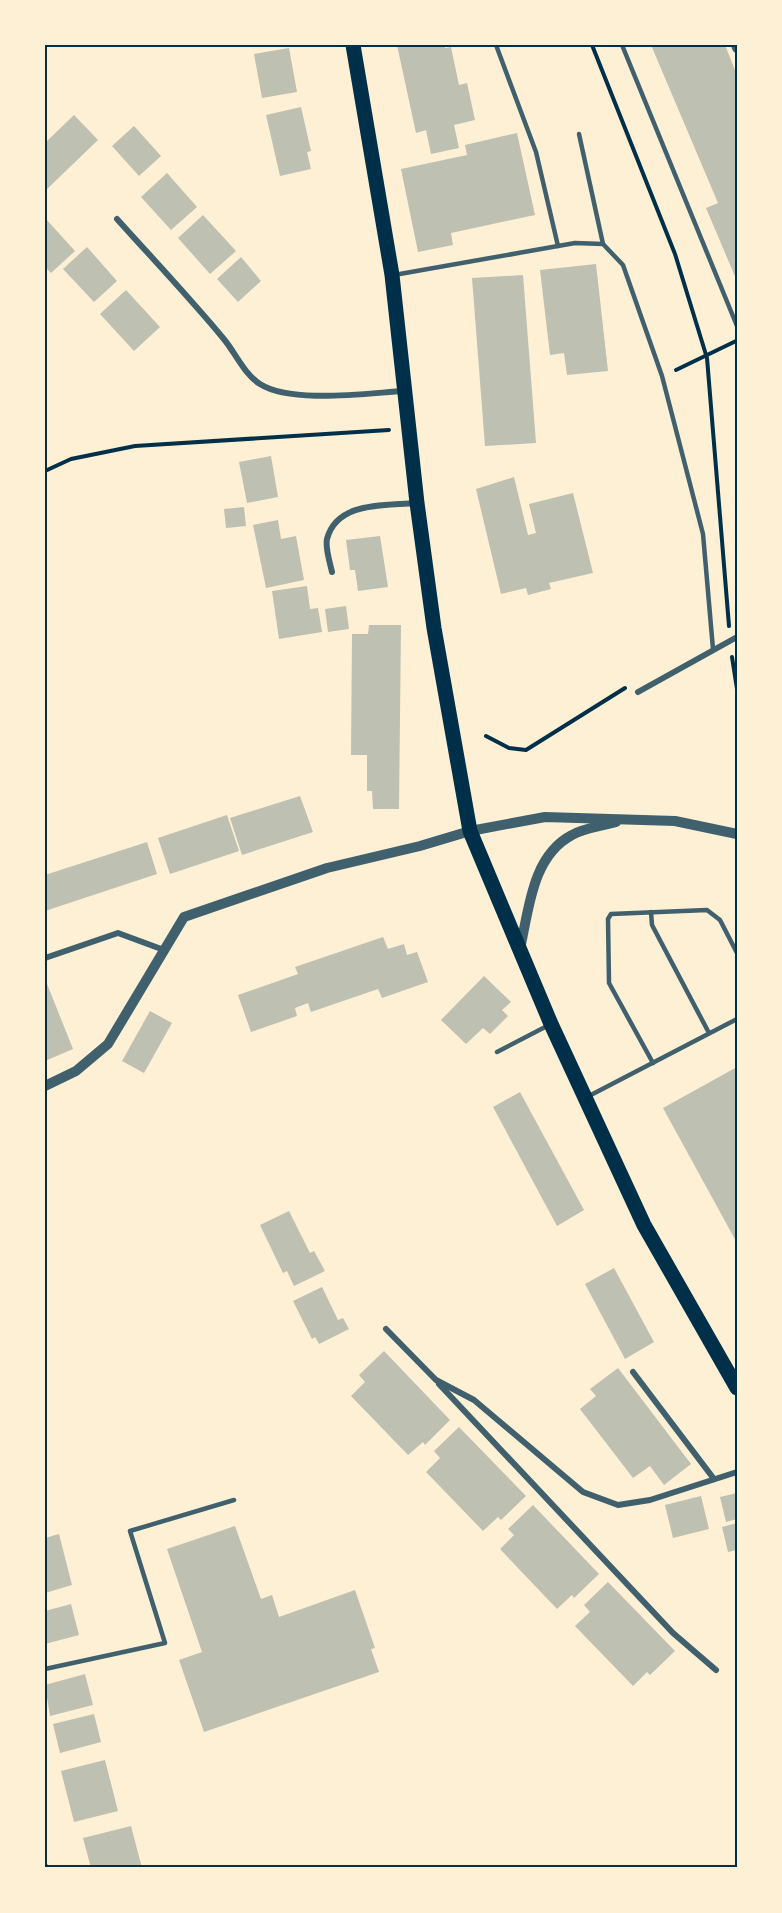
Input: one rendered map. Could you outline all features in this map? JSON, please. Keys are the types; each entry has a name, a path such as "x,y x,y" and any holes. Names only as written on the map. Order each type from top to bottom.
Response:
{"main road":[{"path":"353,45 392,275 417,503 434,628 470,831 551,1024 644,1225 737,1388"}],"street":[{"path":"117,219 224,339 250,376 261,385 291,393 330,396 405,390"},
{"path":"332,572 327,540 338,519 353,509 417,503"},
{"path":"638,692 737,636"},
{"path":"45,1086 76,1071 108,1044 184,917 327,868 420,846 470,831 545,817 675,821 737,834"},
{"path":"519,950 532,898 547,854 572,834 628,818"},
{"path":"45,958 118,933 164,950"},
{"path":"386,1329 673,1633 716,1670"},
{"path":"633,1372 714,1479"},
{"path":"436,1380 474,1400 583,1492 618,1504 650,1500 737,1472"}],"lane":[{"path":"496,45 536,152 558,246"},
{"path":"622,45 737,326"},
{"path":"579,134 603,244 623,266 662,376 703,534 713,649"},
{"path":"392,275 575,243 603,244"},
{"path":"653,1063 608,979 608,919 618,912 707,910 720,920 737,953"},
{"path":"651,912 652,925 709,1033"},
{"path":"585,1098 737,1018"},
{"path":"497,1052 551,1024"},
{"path":"45,1669 165,1643 130,1531 234,1500"}],"path":[{"path":"592,45 675,254 707,358 729,640 737,689"},
{"path":"662,376 707,358 737,341"},
{"path":"45,471 72,459 135,446 410,428"},
{"path":"486,736 509,748 526,750 622,687 638,692"}],"building":[{"path":"397,45 451,47 459,85 467,83 475,120 454,125 459,148 431,154 426,130 416,133"},
{"path":"651,45 725,45 737,75 737,281 706,208 718,203"},
{"path":"289,48 297,92 262,98 254,54"},
{"path":"301,107 311,151 307,152 311,169 280,176 266,115"},
{"path":"74,115 98,140 45,191 45,143"},
{"path":"134,126 161,156 139,176 112,146"},
{"path":"517,133 535,215 451,233 453,245 418,252 401,169 467,155 465,145"},
{"path":"167,173 197,207 171,230 141,197"},
{"path":"203,215 236,251 210,274 178,238"},
{"path":"45,218 75,251 51,273 45,267"},
{"path":"87,247 117,281 94,302 63,269"},
{"path":"241,257 261,281 238,302 217,279"},
{"path":"596,264 608,371 567,375 564,353 550,355 540,270"},
{"path":"523,275 536,443 485,446 472,278"},
{"path":"126,290 160,327 134,351 100,314"},
{"path":"271,456 278,497 247,503 239,462"},
{"path":"514,477 528,535 536,533 529,504 573,493 593,573 549,583 551,589 528,595 526,588 501,594 476,489"},
{"path":"244,507 246,526 226,528 224,509"},
{"path":"278,520 281,539 296,536 304,580 266,588 253,525"},
{"path":"380,536 388,587 358,591 355,570 350,570 346,540"},
{"path":"307,586 310,609 318,608 322,632 279,639 272,591"},
{"path":"346,606 349,629 328,632 325,609"},
{"path":"369,625 401,625 399,809 373,809 372,791 367,791 367,755 351,755 352,634 368,634"},
{"path":"300,796 313,832 242,855 230,818"},
{"path":"227,815 239,851 170,874 158,838"},
{"path":"147,842 157,874 45,911 45,875"},
{"path":"383,937 388,949 404,944 407,955 417,952 428,982 382,998 378,989 311,1012 308,1003 295,1008 297,1016 251,1032 238,995 298,974 295,967"},
{"path":"484,976 511,1002 502,1010 508,1016 490,1034 483,1028 466,1044 441,1020"},
{"path":"45,979 73,1049 45,1061"},
{"path":"150,1011 172,1023 144,1073 122,1061"},
{"path":"737,1067 737,1243 663,1108"},
{"path":"520,1092 584,1210 557,1226 493,1107"},
{"path":"289,1211 310,1253 314,1251 325,1271 294,1286 287,1271 283,1273 260,1225"},
{"path":"614,1268 654,1342 625,1359 585,1284"},
{"path":"322,1287 338,1320 343,1318 349,1329 319,1344 315,1337 312,1339 293,1301"},
{"path":"384,1351 450,1420 425,1445 423,1442 408,1455 351,1396 365,1382 359,1375"},
{"path":"618,1368 691,1464 664,1485 650,1466 633,1478 580,1409 596,1396 590,1389"},
{"path":"459,1427 526,1496 501,1520 498,1517 483,1531 426,1472 440,1458 434,1451"},
{"path":"737,1493 737,1519 726,1522 720,1497"},
{"path":"701,1496 709,1529 673,1538 665,1505"},
{"path":"533,1505 599,1574 574,1598 572,1595 557,1609 500,1549 514,1535 508,1529"},
{"path":"737,1523 737,1550 728,1552 722,1527"},
{"path":"235,1526 261,1599 272,1595 279,1617 355,1590 375,1648 371,1649 379,1672 204,1732 179,1660 202,1652 167,1549"},
{"path":"59,1534 72,1585 45,1593 45,1538"},
{"path":"608,1582 675,1651 650,1675 647,1672 633,1686 575,1626 590,1612 584,1605"},
{"path":"71,1604 79,1635 45,1644 45,1611"},
{"path":"85,1674 93,1705 50,1716 45,1685"},
{"path":"94,1714 101,1742 60,1753 53,1724"},
{"path":"105,1760 118,1811 74,1822 61,1771"},
{"path":"131,1826 142,1868 91,1868 83,1838"}]}
